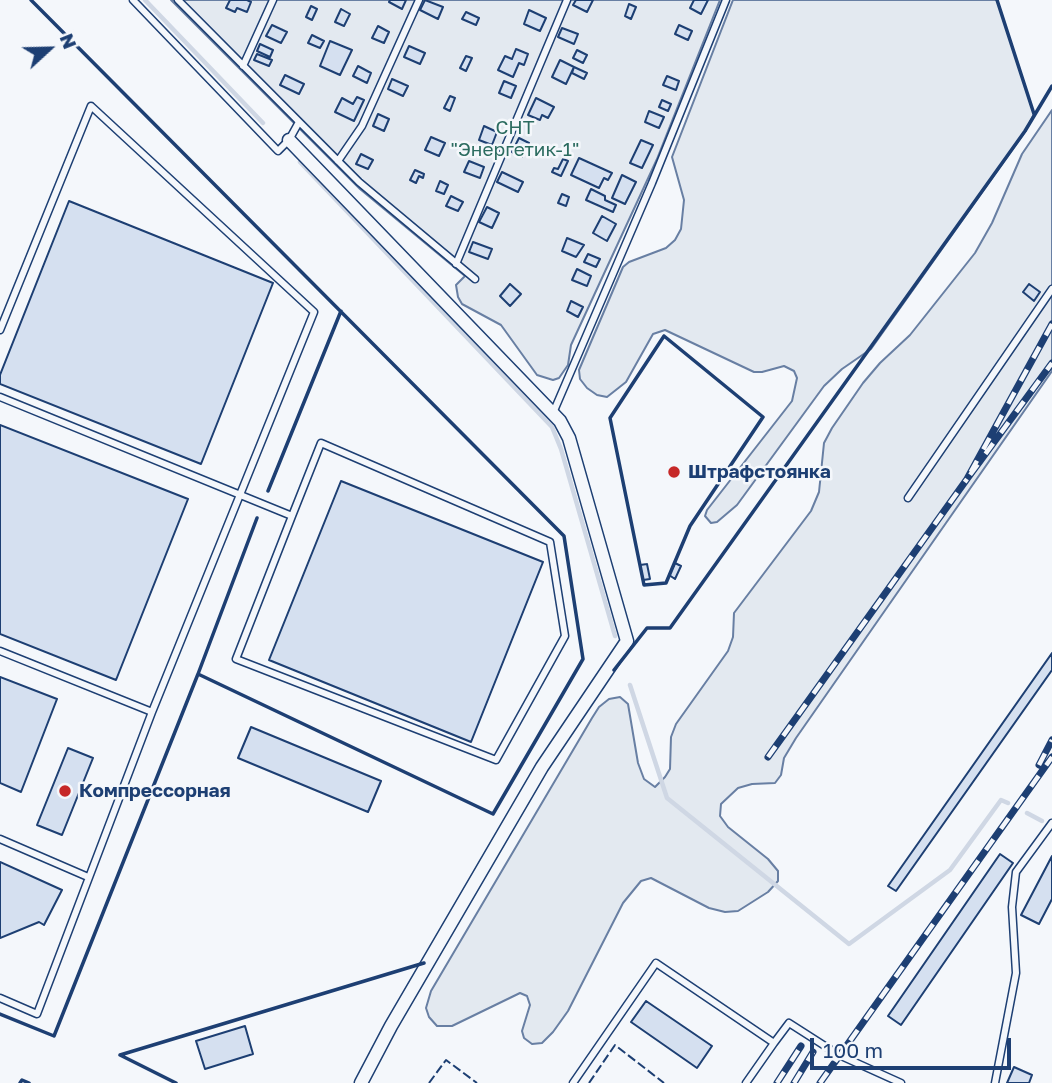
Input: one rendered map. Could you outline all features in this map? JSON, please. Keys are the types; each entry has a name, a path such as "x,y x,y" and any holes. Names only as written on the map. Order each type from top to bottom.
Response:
{"street":[{"path":"289,140 560,421 569,438 627,641 542,766 391,1026 361,1083"}],"lane":[{"path":"133,0 278,151 289,140 299,122"},
{"path":"178,0 368,190 475,279"},
{"path":"243,66 273,0"},
{"path":"338,161 362,126 419,0"},
{"path":"456,264 567,0"},
{"path":"553,413 652,183 726,0"},
{"path":"0,330 91,106 314,312 152,712 37,1014 0,998"},
{"path":"908,498 1052,289"},
{"path":"0,397 292,516"},
{"path":"321,443 550,542 565,636 496,760 236,659 292,516 321,443"},
{"path":"0,651 152,712"},
{"path":"995,1083 1016,973 1012,907 1016,872 1052,823"},
{"path":"0,839 88,877"},
{"path":"573,1083 656,963 774,1043"},
{"path":"746,1083 789,1023 885,1080 901,1083"}],"green space":[{"name":"СНТ \"Энергетик-1\"","path":"171,0 720,0 657,159 571,345 568,365 559,378 553,380 537,375 501,325 462,304 456,285 465,276 360,189"},
{"path":"733,0 997,0 1034,114 1025,132 871,349 842,369 824,386 737,505 717,522 711,523 705,516 707,510 792,401 797,378 794,371 784,366 754,372 665,330 653,334 626,382 607,397 597,395 587,388 580,379 579,370 623,267 629,262 666,248 675,240 681,229 684,200 672,157"},
{"path":"1052,110 1052,371 796,738 784,758 781,775 775,783 738,788 721,804 720,816 728,827 768,859 778,871 778,881 768,892 738,911 725,912 709,908 651,878 641,881 623,903 568,1011 542,1043 532,1044 524,1038 522,1031 530,1005 527,996 520,993 452,1026 437,1026 429,1017 426,1008 431,991 599,707 609,699 620,697 628,704 638,763 644,779 655,787 665,777 670,769 671,737 676,724 728,651 733,637 734,613 811,511 819,492 824,443 832,428 863,383 910,335 975,253 992,223 1022,154"}],"building":[{"path":"230,0 251,2 247,12 237,8 235,12 226,8"},
{"path":"406,0 402,9 389,2"},
{"path":"425,0 443,7 438,19 420,10"},
{"path":"576,0 593,0 587,12 573,5"},
{"path":"694,0 708,0 701,14 690,8"},
{"path":"629,4 636,7 631,19 625,16"},
{"path":"311,6 317,9 312,20 306,17"},
{"path":"341,9 350,14 344,26 335,22"},
{"path":"529,10 546,18 540,31 524,24"},
{"path":"466,12 479,18 476,25 462,19"},
{"path":"272,25 287,32 281,43 266,36"},
{"path":"679,25 692,31 688,40 675,34"},
{"path":"378,26 389,32 384,43 372,38"},
{"path":"562,28 578,34 574,44 558,37"},
{"path":"312,35 324,41 320,48 308,43"},
{"path":"330,41 352,50 340,75 320,66"},
{"path":"260,44 273,50 270,57 257,51"},
{"path":"409,46 425,53 420,64 404,57"},
{"path":"516,49 528,54 524,65 519,63 513,77 498,70 505,56 512,59"},
{"path":"577,50 587,55 583,63 573,58"},
{"path":"257,54 272,60 269,66 254,60"},
{"path":"466,56 472,58 466,71 460,68"},
{"path":"560,60 574,67 566,84 552,77"},
{"path":"358,66 371,73 367,83 353,76"},
{"path":"574,67 587,73 584,79 572,73"},
{"path":"285,75 304,84 299,94 280,85"},
{"path":"667,76 679,81 676,90 663,85"},
{"path":"392,79 408,86 403,96 388,89"},
{"path":"504,81 516,86 511,98 499,93"},
{"path":"450,96 455,98 450,111 444,108"},
{"path":"357,97 364,100 354,121 335,112 342,98 353,104"},
{"path":"536,98 554,107 548,118 542,115 540,120 528,115"},
{"path":"662,100 671,104 668,111 659,107"},
{"path":"649,111 664,117 659,128 645,122"},
{"path":"378,114 389,119 384,131 373,126"},
{"path":"484,126 497,132 492,145 479,140"},
{"path":"431,137 445,143 439,156 425,150"},
{"path":"519,138 529,143 522,157 512,152"},
{"path":"641,140 653,145 642,168 630,163"},
{"path":"361,154 373,160 368,169 356,164"},
{"path":"579,158 612,173 608,180 604,178 599,188 571,175"},
{"path":"563,159 568,161 561,176 552,172 554,168 558,169"},
{"path":"469,161 484,167 480,178 464,172"},
{"path":"415,170 424,174 423,178 419,176 416,183 410,180"},
{"path":"502,172 523,182 518,192 497,182"},
{"path":"622,175 636,182 625,204 612,198"},
{"path":"440,181 448,185 444,194 436,191"},
{"path":"591,189 616,205 613,212 586,200"},
{"path":"562,194 569,197 566,206 558,203"},
{"path":"451,196 463,202 458,211 446,206"},
{"path":"69,201 273,283 201,464 0,384 0,375"},
{"path":"487,207 499,213 492,228 479,222"},
{"path":"602,216 616,224 607,241 593,233"},
{"path":"567,238 584,245 576,257 562,251"},
{"path":"473,242 492,249 488,259 469,252"},
{"path":"588,254 600,259 596,267 584,262"},
{"path":"577,269 591,276 587,286 572,280"},
{"path":"510,284 521,294 510,306 500,296"},
{"path":"1029,284 1040,292 1034,301 1023,292"},
{"path":"571,301 583,307 578,317 567,311"},
{"path":"0,425 188,499 116,680 0,634"},
{"path":"341,481 543,562 471,742 269,660"},
{"path":"675,563 681,566 675,579 669,575"},
{"path":"647,564 650,579 643,580 640,565"},
{"path":"1052,653 1052,670 896,891 888,886"},
{"path":"0,677 57,699 21,792 0,783"},
{"path":"251,727 381,781 368,812 238,758"},
{"name":"Компрессорная","path":"68,748 93,758 62,835 37,825"},
{"path":"1000,854 1013,863 901,1025 888,1016"},
{"path":"1052,856 1052,899 1039,924 1021,915"},
{"path":"0,862 62,890 44,925 39,922 0,938"},
{"path":"646,1001 712,1046 697,1068 631,1022"},
{"path":"245,1026 253,1054 205,1069 196,1041"},
{"path":"1014,1067 1032,1075 1029,1083 1007,1083"}],"waterway":[{"path":"145,0 263,123"},
{"path":"300,162 552,427 561,449 615,636"},
{"path":"630,685 667,798 849,944 950,870 1001,800 1008,803"},
{"path":"1027,813 1042,821"}],"railway":[{"path":"1052,324 967,479 1052,363"},
{"path":"768,757 967,479"},
{"path":"1039,765 1052,740"},
{"path":"820,1083 1052,757"},
{"path":"777,1083 801,1046"},
{"path":"794,1083 813,1052"}],"fence":[{"path":"589,1083 615,1045 664,1083"},
{"path":"429,1083 446,1060 477,1083"}],"wall":[{"path":"0,1014 54,1036 198,674 493,814 583,659 564,536 31,0"},
{"path":"997,0 1034,114"},
{"path":"614,670 647,628 670,628 1025,131 1052,86"},
{"path":"268,491 341,311"},
{"path":"664,336 763,417 690,526 666,583 644,585 610,418 664,336"},
{"path":"198,674 257,518"},
{"path":"176,1083 120,1055 424,963"},
{"path":"20,1083 22,1080 29,1083"}],"place":[{"name":"Штрафстоянка","path":"674,472"},
{"name":"Компрессорная","path":"65,791"}]}
